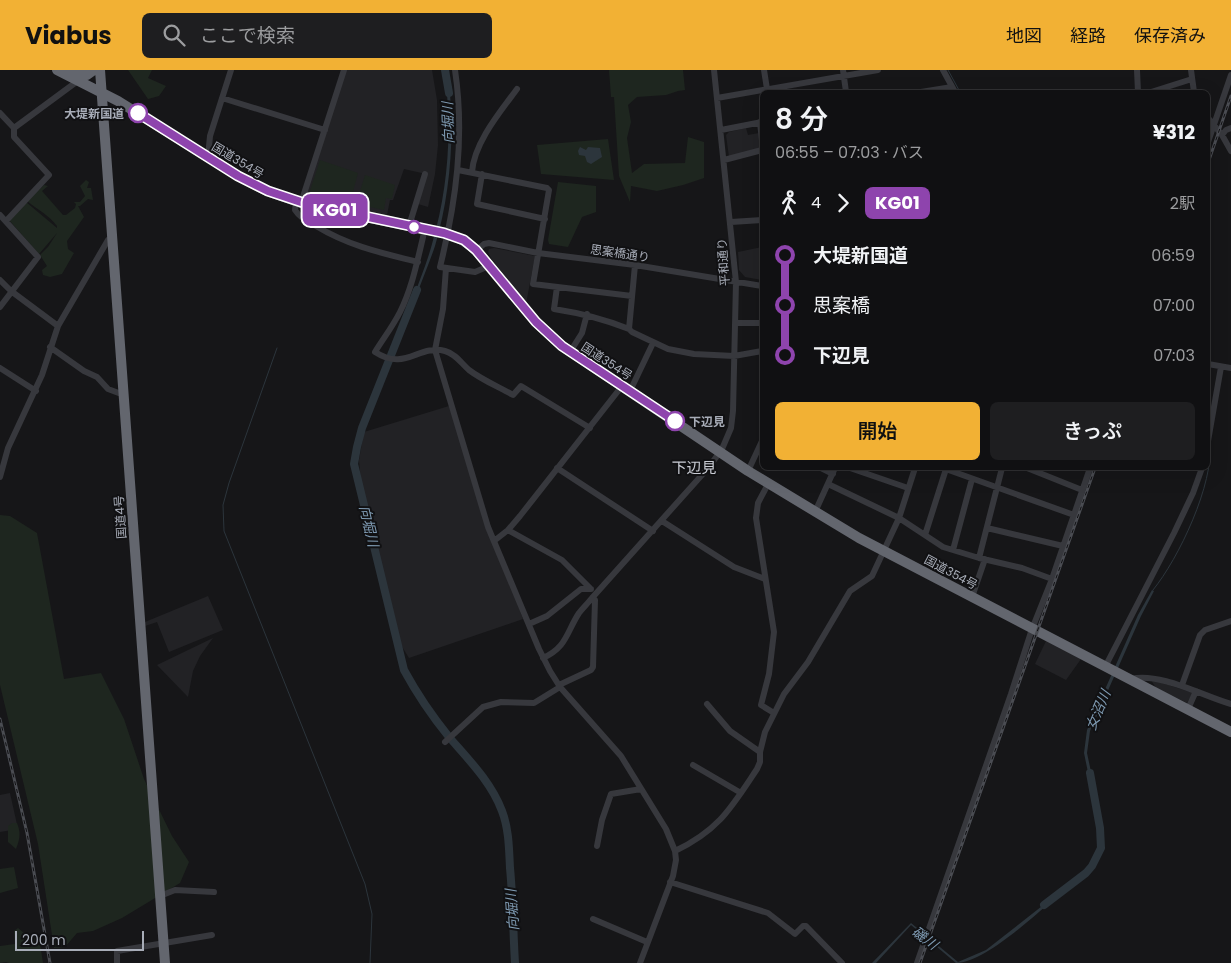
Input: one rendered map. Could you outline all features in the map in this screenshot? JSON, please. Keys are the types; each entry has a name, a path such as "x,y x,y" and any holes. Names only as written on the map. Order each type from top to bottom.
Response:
{"highway":[{"path":"62,71 84,75 90,74 94,70"},
{"name":"国道4号","path":"100,70 165,963"},
{"name":"国道354号","path":"62,71 102,92 255,185 299,202 446,234 464,240 476,250 536,322 570,352 768,484 883,550 1231,732"},
{"path":"104,124 106,112 110,107 117,106 132,110"}],"street":[{"path":"208,157 210,136 231,70"},
{"path":"344,70 325,130 299,202 294,210 298,216 327,233 358,247 418,262"},
{"path":"455,70 459,116 458,170 440,267 475,272 489,266"},
{"name":"平和通り","path":"543,658 556,651 563,644 579,614 594,595 709,467 720,451 731,428 736,282 714,70"},
{"path":"764,70 767,89"},
{"path":"761,90 843,73 878,70"},
{"path":"943,70 953,90"},
{"path":"1137,70 1138,90"},
{"path":"1191,70 1194,90"},
{"path":"843,73 846,90"},
{"path":"1210,136 1231,75"},
{"path":"1157,90 1192,79"},
{"path":"14,128 79,80"},
{"path":"472,172 475,160 488,132 517,89"},
{"path":"717,98 760,90"},
{"path":"222,98 325,130"},
{"path":"0,113 2,122 14,128"},
{"path":"1210,121 1222,135 1231,152"},
{"path":"721,130 760,122"},
{"path":"6,221 49,175 14,137 14,128"},
{"path":"1222,135 1231,128"},
{"path":"724,160 760,151"},
{"path":"458,170 547,188 550,192 533,284 632,296"},
{"path":"408,226 424,174"},
{"path":"482,174 478,204 545,219"},
{"path":"0,215 38,257 0,307"},
{"path":"731,222 760,220"},
{"path":"427,230 404,303 375,352 394,361 434,350 445,351 454,355 470,370 513,395 521,386 590,428"},
{"path":"0,477 8,448 36,391 58,326 108,240 112,238"},
{"name":"思案橋通り","path":"476,250 489,243 538,253 635,265 760,286"},
{"path":"629,329 635,265"},
{"path":"446,268 443,310 434,350 482,509 494,541 543,658 559,686 615,748 666,829 675,851 675,866 640,963"},
{"path":"0,280 11,291 58,326"},
{"path":"557,287 554,309 587,314 629,329 653,343 687,354 734,356 760,351"},
{"path":"570,352 582,333 587,314"},
{"path":"735,323 760,323"},
{"path":"494,541 508,530 557,468 572,453 590,428 626,389 653,343"},
{"path":"50,347 84,371 97,377 108,389 124,395"},
{"path":"1210,364 1231,368"},
{"path":"1210,427 1221,367"},
{"path":"0,368 36,391"},
{"path":"748,471 760,445"},
{"path":"557,468 653,530"},
{"path":"856,470 908,488"},
{"path":"675,851 712,829 730,810 757,769 760,762 764,732 784,694 808,662 850,592 872,576 899,518 914,470"},
{"path":"925,535 943,470"},
{"path":"949,470 1074,515"},
{"path":"972,597 1002,470"},
{"path":"1041,470 1082,490"},
{"path":"917,963 1032,629 1052,579 1089,470"},
{"path":"1112,670 1193,493 1201,470"},
{"path":"815,512 834,471"},
{"path":"953,550 972,479"},
{"path":"768,484 758,503 756,518 774,632 769,674 761,705 774,713"},
{"path":"828,484 899,518 943,546 1022,568 1052,579"},
{"path":"662,521 734,567 765,579"},
{"path":"987,528 1063,546"},
{"path":"446,741 483,707 501,702 534,703 559,686 591,670 593,666 595,600 590,588 562,560 508,530"},
{"path":"529,624 546,616 581,589 590,588"},
{"path":"1182,685 1200,635 1205,630 1231,620"},
{"path":"1130,680 1133,678 1150,679 1182,685 1210,698 1231,704"},
{"path":"1188,708 1196,692"},
{"path":"707,704 730,731 760,752"},
{"path":"693,765 741,793"},
{"path":"597,846 602,820 611,794 641,789"},
{"path":"670,882 768,913 795,934 806,926 842,963"},
{"path":"160,896 175,890 214,892"},
{"path":"593,919 647,942"},
{"path":"117,963 117,951 212,935"}],"shaded area":[{"path":"128,70 152,70 148,78 166,86 159,96 148,99"},
{"path":"346,70 432,70 437,100 438,145 435,174 428,207 418,204 426,174 404,169 393,200 390,200 387,215 305,198"},
{"path":"609,70 683,70 685,90 666,95 637,97 628,105 631,122 627,138 632,173 644,164 685,163 688,137 704,142 704,178 657,191 631,186 630,202 619,176 614,97 611,97"},
{"path":"746,128 748,135 759,133 760,148 729,157 726,135 729,132"},
{"path":"608,139 614,180 541,174 537,145"},
{"path":"320,160 358,173 350,203 309,194"},
{"path":"365,175 395,185 392,199 386,198 384,210 356,204"},
{"path":"86,180 89,182 87,188 91,188 93,200 88,199 78,206 84,217 67,241 68,249 74,253 62,274 50,277 43,275 42,270 47,266 40,255 57,233 39,254 9,220 26,202 57,228 50,219 27,201 44,185 48,186 42,191 63,215 66,215 75,208 76,204 74,202 80,202 85,196 80,186"},
{"path":"558,182 596,186 596,212 582,217 568,247 549,244 548,240"},
{"path":"760,247 760,280 745,277 739,270 738,252"},
{"path":"494,248 535,256 526,304 492,260 488,252 489,249"},
{"path":"449,406 523,619 409,658 401,645 392,619 361,485 359,460 364,432"},
{"path":"0,515 10,516 37,533 64,679 101,673 124,719 144,779 172,836 189,862 180,883 122,918 93,931 77,933 65,947 54,948 38,844 0,685"},
{"path":"208,596 223,630 169,652 157,622 145,626 145,622"},
{"path":"213,638 200,656 193,671 188,697 157,665"},
{"path":"1046,641 1081,659 1066,680 1035,664"},
{"path":"1151,680 1193,693 1187,703 1156,688"},
{"path":"10,793 18,829 0,832 0,795"},
{"path":"12,823 17,823 19,830 16,849 8,842 8,826"},
{"path":"14,867 18,888 0,893 0,869"},
{"path":"18,928 24,933 39,937 43,963 0,963 0,946 15,944 14,931"}],"water":[{"path":"446,84 449,84 451,104 448,186 435,246 415,300 413,299 428,258 437,225 445,185 448,144"},
{"path":"580,147 586,150 588,147 600,148 602,157 591,164 587,162 585,156 579,155"},
{"path":"1152,590 1154,591 1090,731 1087,753 1093,781 1090,782 1084,753 1087,730 1138,615"},
{"path":"1051,899 1052,901 1006,939 980,956 967,961 956,963 911,925 876,963 872,963 911,923 958,962 986,950"}],"waterway":[{"name":"向堀川","path":"445,70 449,93"},
{"name":"女沼川","path":"948,70 959,90"},
{"name":"向堀川","path":"417,290 362,428 354,464 404,670 419,696 437,721 486,781 502,811 509,846 515,963"},
{"path":"277,348 229,483 223,505 224,531 365,884 372,914 370,963"},
{"name":"女沼川","path":"1210,443 1210,460"},
{"name":"女沼川","path":"1153,590 1184,540 1201,499 1208,470"},
{"name":"女沼川","path":"1044,905 1086,873 1092,866 1101,848 1100,828 1090,773"}],"railway":[{"path":"1210,157 1231,96"},
{"path":"920,963 1094,470"},
{"path":"0,719 27,833 50,963"}],"bus line":[{"name":"KG01","path":"138,113 238,176 268,191 301,203 444,233 464,240 476,250 525,310 554,339 580,359 675,421"}],"place":[{"name":"大堤新国道","path":"138,113"},
{"name":"下辺見","path":"675,421"}],"district":[{"name":"下辺見","path":"694,467"}],"water label":[{"name":"磯川","path":"925,938"}]}
